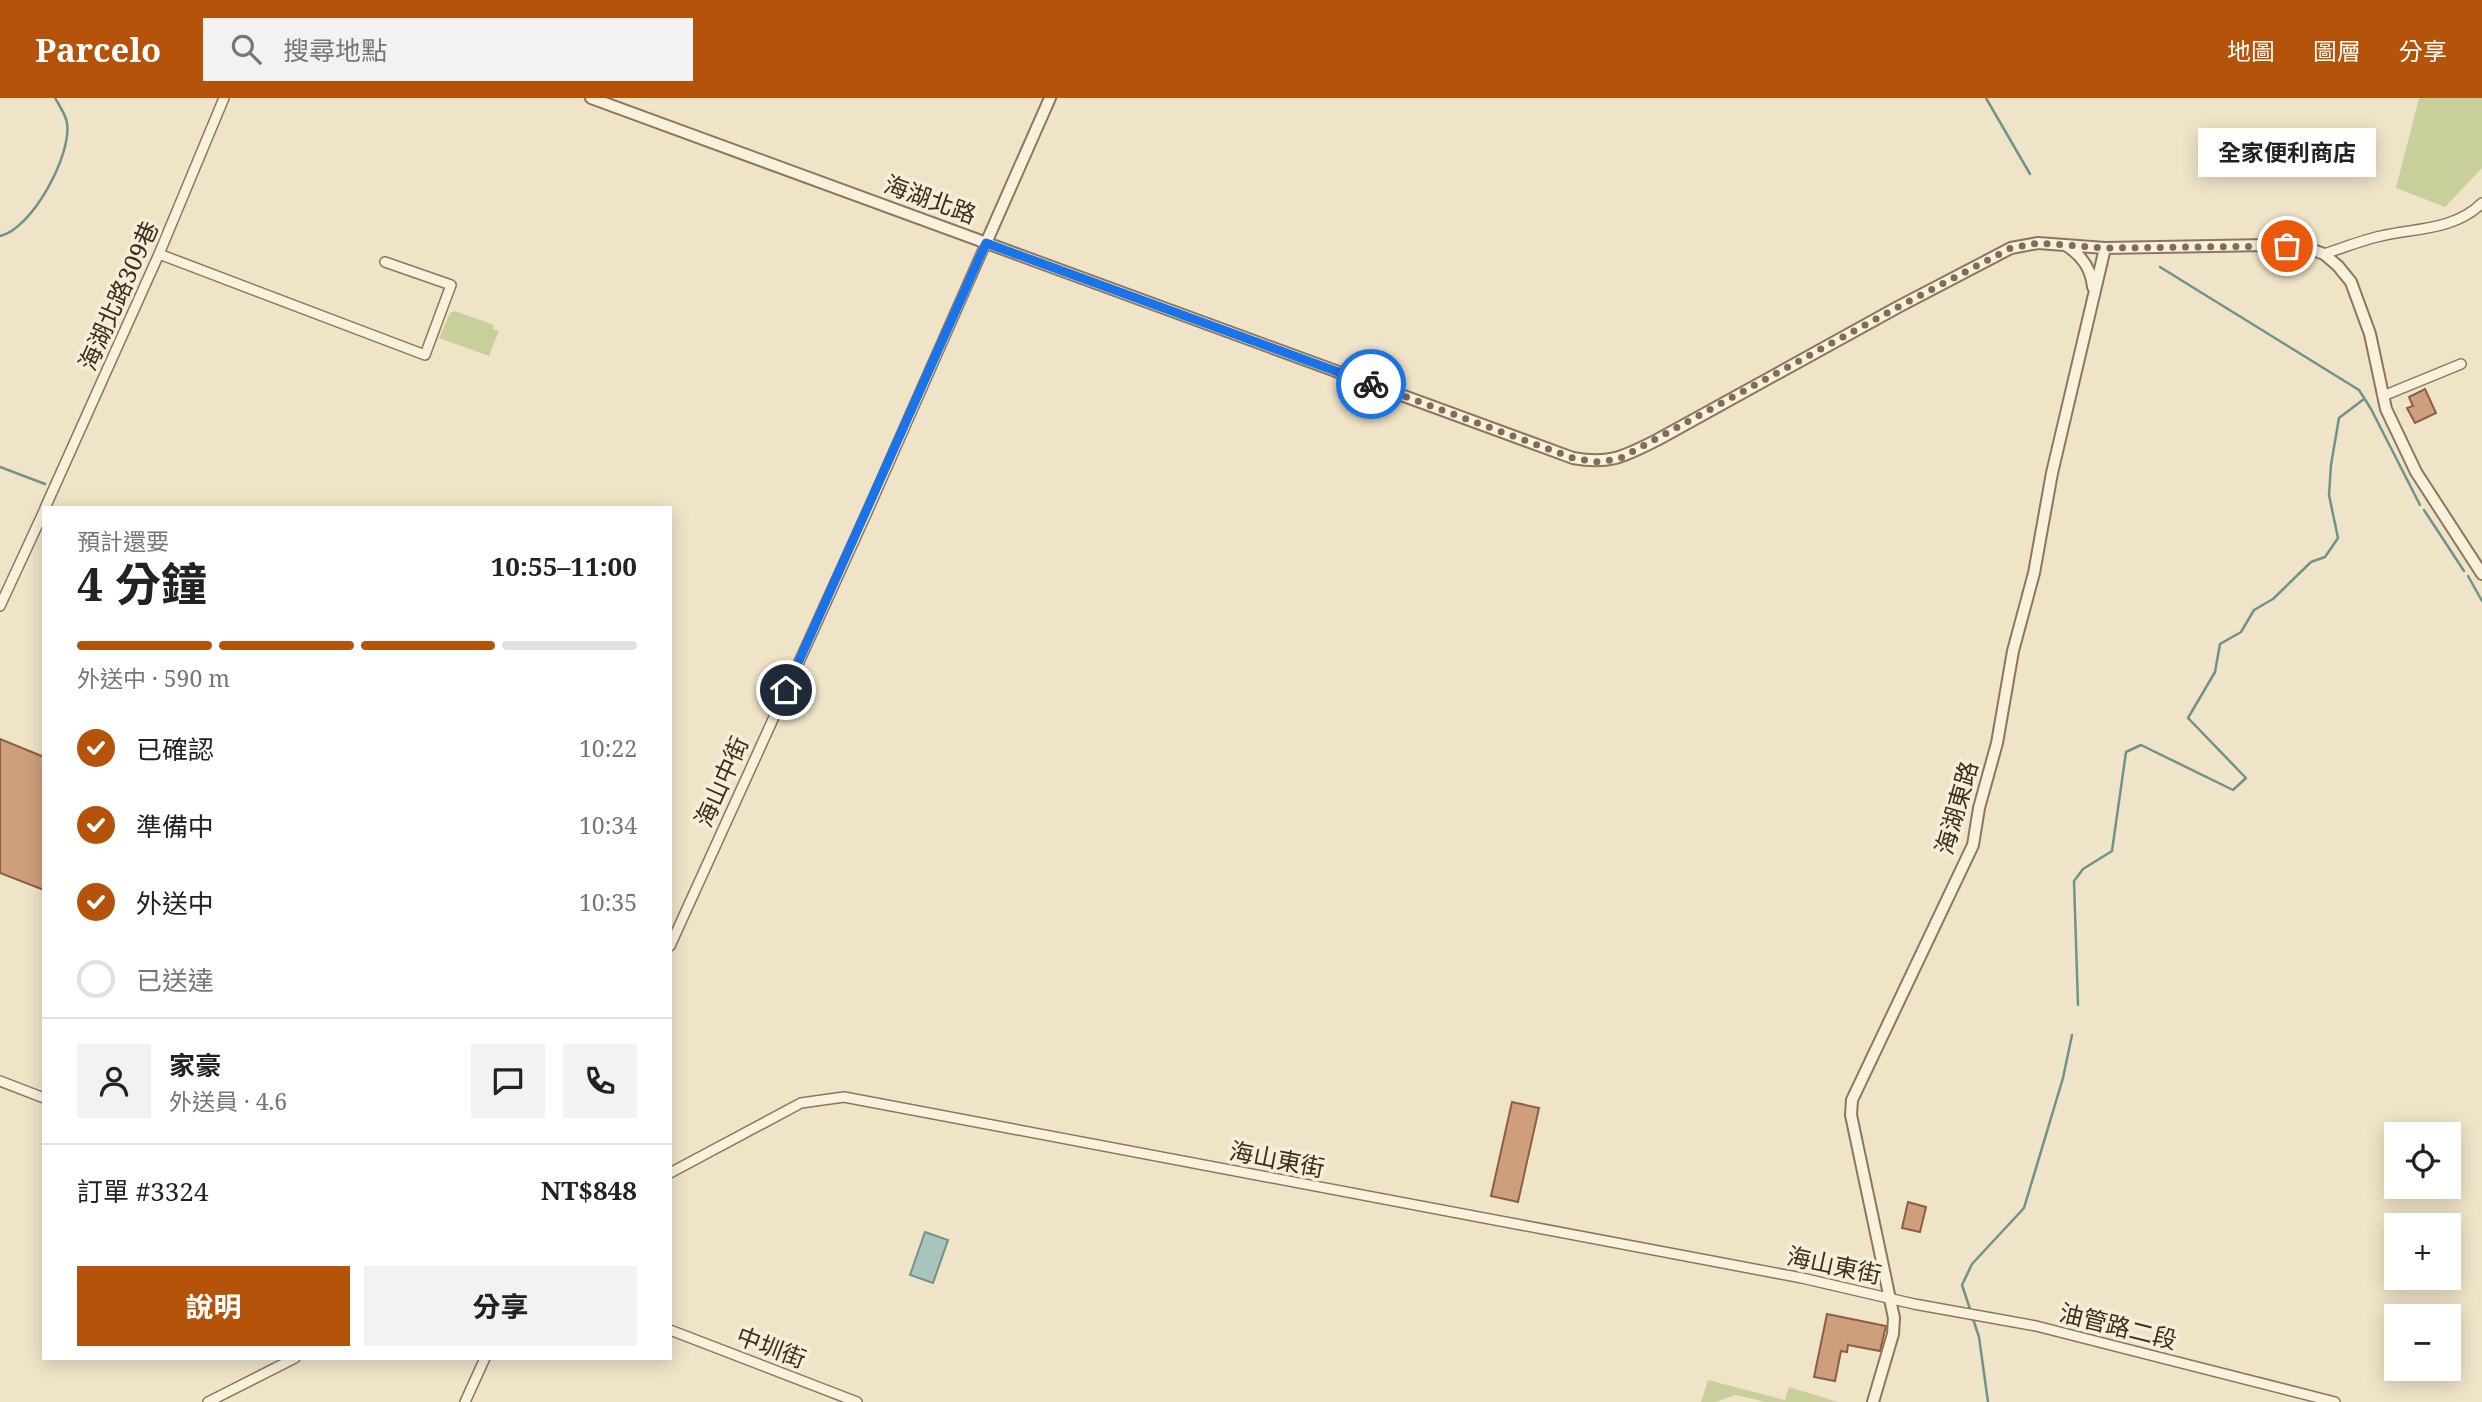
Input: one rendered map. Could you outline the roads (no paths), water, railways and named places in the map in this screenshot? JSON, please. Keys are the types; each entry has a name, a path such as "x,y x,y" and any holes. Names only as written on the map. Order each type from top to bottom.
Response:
{"street":[{"name":"海湖北路309巷","path":"46,506 159,254 224,98"},
{"name":"海湖北路","path":"591,98 1573,458 1595,462 1619,459 1657,440 2011,248 2038,243 2105,248 2267,245 2307,248 2325,254"},
{"name":"海山中街","path":"672,942 873,500 1049,98"},
{"path":"2325,254 2379,236 2447,224 2474,211 2482,203"},
{"path":"2066,245 2079,254 2086,265 2092,277 2093,289"},
{"name":"海湖東路","path":"1873,1402 1893,1334 1894,1318 1853,1126 1852,1100 1973,845 1979,808 1997,743 2013,650 2034,573 2052,473 2093,289 2105,248"},
{"path":"159,254 425,355 451,285 385,262"},
{"path":"2325,254 2339,265 2361,303 2386,409 2416,472 2482,574"},
{"path":"2383,396 2461,364"},
{"name":"海湖北路309巷","path":"0,606 42,515"},
{"path":"0,1081 42,1097"},
{"name":"海山東街","path":"672,1172 801,1103 844,1097 1802,1278 1890,1298"},
{"name":"油管路二段","path":"1890,1298 2048,1329 2335,1402"},
{"name":"中圳街","path":"672,1331 857,1402"},
{"path":"208,1402 291,1360"},
{"path":"465,1402 484,1360"}],"water":[{"path":"925,1232 948,1240 933,1283 910,1275"}],"waterway":[{"path":"0,236 25,220 37,206 56,171 67,137 67,123 55,98"},
{"path":"1986,98 2030,174"},
{"path":"2160,267 2359,390 2420,505"},
{"path":"2078,1005 2074,881 2083,869 2112,851 2126,752 2141,745 2233,790 2246,778 2188,718 2215,672 2220,644 2241,632 2254,610 2273,599 2311,562 2325,557 2338,538 2329,495 2339,418 2364,399"},
{"path":"0,467 45,484"},
{"path":"2424,510 2464,571"},
{"path":"2468,576 2482,601"},
{"path":"1971,1312 1962,1285 1972,1264 2024,1208 2063,1078 2072,1035"},
{"path":"1973,1319 1979,1337 1988,1402"}],"place":[{"name":"全家便利商店","path":"2287,246"}]}
